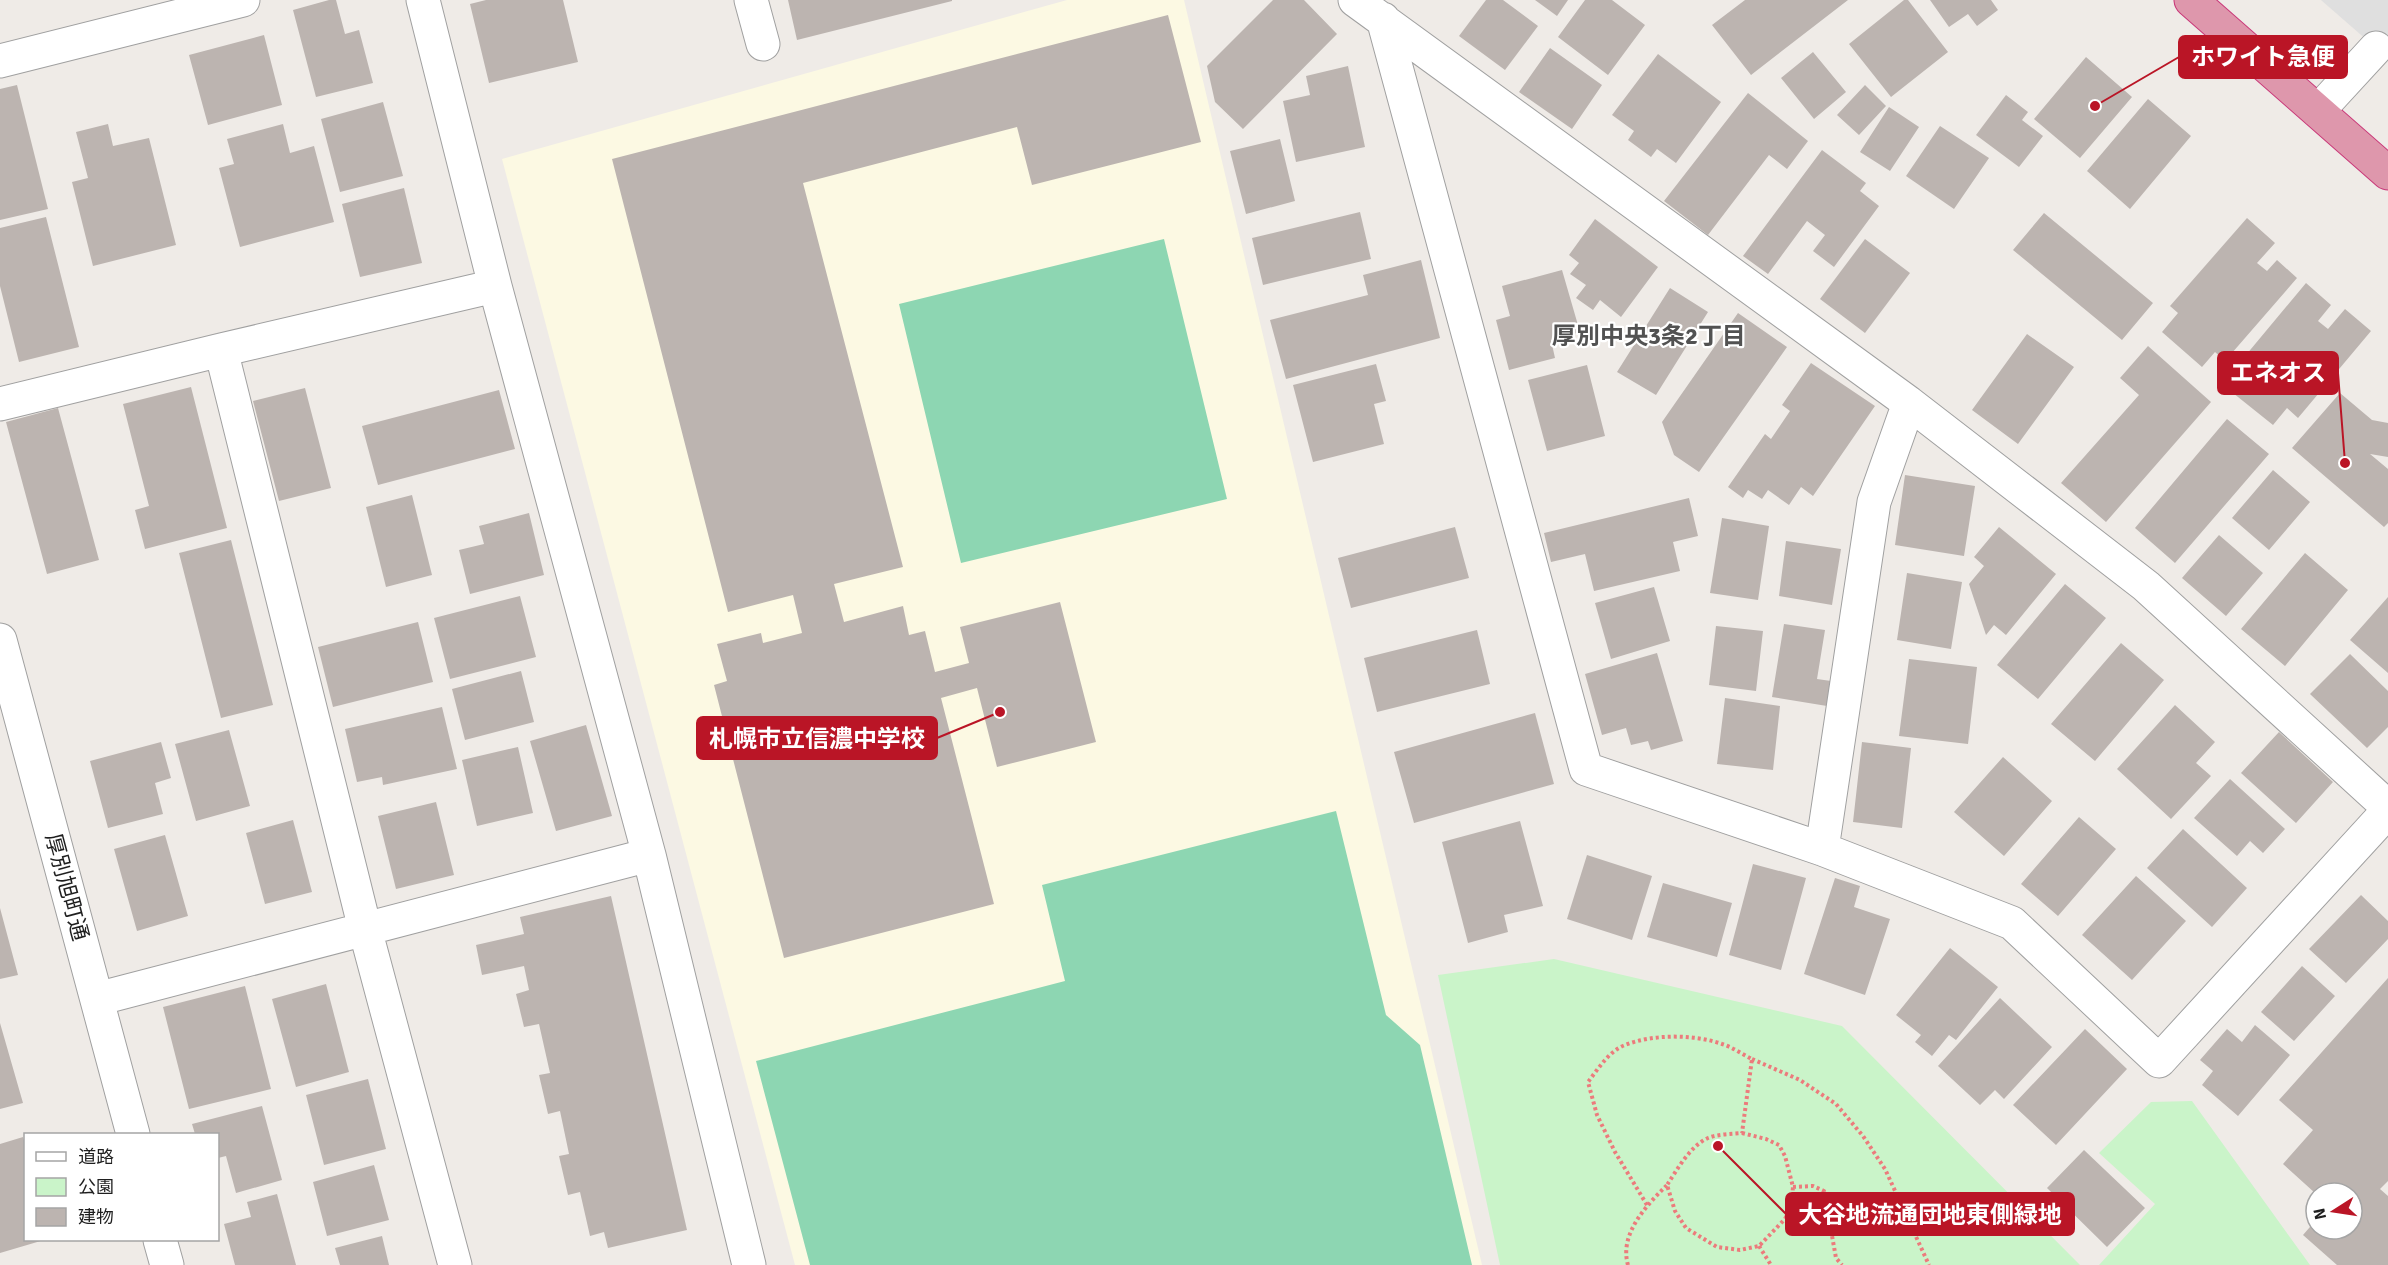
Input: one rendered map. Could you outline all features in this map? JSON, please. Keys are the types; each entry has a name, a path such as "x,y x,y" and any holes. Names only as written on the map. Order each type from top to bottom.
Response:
{"highway":[{"path":"2191,0 2388,173"}],"street":[{"path":"0,61 243,0"},
{"path":"423,0 495,286 649,855 749,1265"},
{"path":"751,0 763,44"},
{"path":"1355,0 1383,20 1909,403 2146,586 2388,809 2159,1060 2012,923 1822,849 1586,769 1383,20"},
{"path":"2318,111 2376,48"},
{"path":"0,404 495,286"},
{"path":"221,350 365,930 455,1265"},
{"path":"1822,849 1874,502 1909,403"},
{"name":"厚別旭町通","path":"0,640 133,1133"},
{"path":"97,999 649,855"},
{"path":"161,1241 167,1265"}],"path":[{"path":"1647,1205 1615,1152 1602,1125 1588,1082 1604,1061 1623,1046 1648,1039 1683,1037 1722,1044 1800,1080 1836,1104 1863,1136 1885,1169 1929,1265"},
{"path":"1742,1133 1752,1059"},
{"path":"1628,1265 1625,1254 1636,1220 1667,1185 1694,1149 1708,1138 1742,1133 1779,1145 1785,1156 1794,1187 1791,1207 1785,1219 1759,1246 1731,1251 1717,1247 1686,1228 1675,1211 1667,1185"},
{"path":"1794,1187 1813,1186 1824,1191 1836,1258 1842,1265"},
{"path":"1759,1246 1771,1265"}],"shaded area":[{"path":"1067,0 1184,0 1482,1265 795,1265 502,159"},
{"path":"2321,0 2388,0 2388,58 2376,48"}],"green space":[{"path":"1164,239 1227,499 961,563 899,304"},
{"path":"1336,811 1386,1015 1420,1045 1472,1265 810,1265 756,1061 1065,981 1042,885"},
{"path":"1554,959 1842,1026 2080,1265 1500,1265 1438,975"},
{"path":"2192,1101 2310,1265 2099,1265 2155,1204 2099,1153 2151,1102"}],"building":[{"path":"336,0 345,34 359,30 373,83 316,97 293,10"},
{"path":"486,0 563,0 578,62 489,83 470,4"},
{"path":"788,0 952,0 952,1 797,40"},
{"path":"1273,0 1304,0 1337,34 1243,129 1215,102 1207,66"},
{"path":"1486,0 1503,0 1538,26 1505,70 1459,36"},
{"path":"1535,0 1568,0 1557,16"},
{"path":"1585,0 1612,0 1645,25 1608,75 1558,37"},
{"path":"1745,0 1848,0 1751,75 1712,25"},
{"path":"1904,0 1908,0 1948,52 1891,97 1849,44"},
{"path":"1930,0 1991,0 1998,10 1977,26 1968,14 1949,27"},
{"path":"1168,15 1201,142 1032,185 1017,127 803,183 903,567 834,584 844,622 903,606 909,635 925,631 935,672 969,663 960,627 1060,602 1096,742 997,767 977,688 941,698 994,904 784,958 714,685 727,681 717,644 761,633 763,643 802,633 793,595 728,612 612,159"},
{"path":"264,35 282,105 208,125 189,55"},
{"path":"1550,48 1602,85 1572,129 1519,92"},
{"path":"1813,52 1846,92 1814,119 1781,78"},
{"path":"1658,54 1721,102 1676,163 1657,149 1651,157 1628,140 1634,131 1612,115"},
{"path":"2086,57 2132,97 2080,158 2034,119"},
{"path":"1348,66 1365,147 1296,162 1283,101 1310,95 1306,76"},
{"path":"17,85 48,209 0,220 0,89"},
{"path":"1865,85 1886,106 1859,135 1837,115"},
{"path":"1748,93 1808,141 1787,169 1769,155 1708,235 1664,201"},
{"path":"2006,95 2028,112 2022,120 2043,136 2019,167 1976,135"},
{"path":"2148,99 2191,136 2130,209 2087,171"},
{"path":"383,102 403,176 340,192 321,119"},
{"path":"1889,107 1919,127 1890,171 1860,152"},
{"path":"108,124 113,146 149,138 176,245 93,266 72,182 88,178 76,132"},
{"path":"283,124 290,153 314,146 334,222 240,247 219,168 234,164 227,139"},
{"path":"1940,126 1989,158 1954,209 1906,176"},
{"path":"1280,139 1295,201 1246,214 1230,151"},
{"path":"1822,150 1866,183 1860,191 1879,206 1834,267 1813,251 1825,235 1807,221 1768,274 1743,256"},
{"path":"404,188 422,263 360,277 342,204"},
{"path":"1360,212 1371,259 1263,285 1252,238"},
{"path":"2044,213 2153,303 2122,340 2013,250"},
{"path":"46,217 79,347 19,362 0,286 0,228"},
{"path":"2247,218 2275,243 2257,263 2267,271 2277,260 2297,278 2225,361 2215,352 2202,367 2162,332 2178,313 2170,306"},
{"path":"1595,219 1658,267 1621,317 1600,300 1593,310 1576,298 1586,285 1570,274 1579,263 1569,255"},
{"path":"1865,239 1910,273 1865,333 1820,299"},
{"path":"1421,260 1440,338 1286,379 1270,320 1368,295 1363,275"},
{"path":"1562,270 1580,332 1551,340 1555,358 1509,370 1496,320 1510,316 1502,286"},
{"path":"2306,283 2331,305 2318,321 2328,329 2345,309 2371,331 2298,418 2287,408 2273,425 2233,393 2247,377 2236,367"},
{"path":"1670,288 1708,312 1656,395 1617,372"},
{"path":"1738,313 1787,347 1699,472 1674,455 1662,422"},
{"path":"2027,334 2074,367 2018,444 1972,410"},
{"path":"2148,346 2211,402 2106,522 2061,483 2139,395 2120,378"},
{"path":"1811,363 1875,406 1813,496 1801,487 1789,505 1768,490 1762,499 1748,490 1743,498 1728,487 1765,434 1771,439 1790,411 1782,405"},
{"path":"1376,364 1386,401 1374,404 1384,444 1313,462 1293,385"},
{"path":"1587,365 1605,436 1547,451 1528,380"},
{"path":"191,387 227,528 145,549 135,510 149,506 123,404"},
{"path":"305,388 331,488 279,501 253,401"},
{"path":"499,390 515,449 378,485 362,426"},
{"path":"2340,393 2372,420 2388,423 2388,457 2370,454 2388,469 2388,523 2384,527 2292,448"},
{"path":"58,408 99,560 47,574 6,422"},
{"path":"2227,419 2269,454 2175,563 2135,528"},
{"path":"2273,470 2310,502 2269,550 2232,518"},
{"path":"1905,475 1975,486 1964,556 1895,545"},
{"path":"412,495 432,575 386,587 366,507"},
{"path":"1689,498 1698,536 1673,542 1680,571 1594,591 1585,554 1551,562 1544,533"},
{"path":"529,513 544,575 470,594 459,550 484,544 479,526"},
{"path":"1722,518 1769,526 1758,600 1710,593"},
{"path":"1455,527 1469,578 1351,608 1338,558"},
{"path":"1999,527 2056,574 2006,635 1994,625 1986,635 1969,584 1984,566 1974,557"},
{"path":"2219,535 2263,573 2226,616 2182,578"},
{"path":"231,540 273,705 221,718 179,553"},
{"path":"1786,541 1841,549 1832,605 1779,596"},
{"path":"2305,553 2348,590 2285,666 2241,629"},
{"path":"1907,573 1962,582 1951,649 1897,640"},
{"path":"2065,584 2106,618 2038,699 1997,665"},
{"path":"1654,587 1670,641 1611,659 1595,603"},
{"path":"520,596 536,657 450,679 434,618"},
{"path":"2388,597 2388,673 2350,640"},
{"path":"418,622 433,682 333,707 318,647"},
{"path":"1784,624 1825,630 1817,679 1831,681 1827,706 1772,697"},
{"path":"1716,626 1763,631 1756,691 1709,685"},
{"path":"1477,630 1490,684 1377,712 1364,658"},
{"path":"2121,643 2164,680 2095,761 2051,724"},
{"path":"1657,653 1683,741 1651,750 1648,741 1631,745 1626,728 1602,735 1585,674"},
{"path":"2350,654 2388,691 2388,727 2367,748 2310,694"},
{"path":"1909,659 1977,667 1968,744 1899,736"},
{"path":"521,671 534,722 465,740 452,689"},
{"path":"1725,698 1780,706 1773,770 1717,764"},
{"path":"2175,705 2215,742 2196,763 2211,776 2171,819 2117,769"},
{"path":"442,707 457,769 383,785 382,777 357,782 345,729"},
{"path":"1535,713 1554,784 1414,823 1394,752"},
{"path":"586,725 612,816 556,831 530,741"},
{"path":"229,730 250,806 196,821 175,744"},
{"path":"2279,732 2333,782 2296,823 2241,773"},
{"path":"161,742 171,778 155,783 163,814 108,828 90,761"},
{"path":"1862,742 1911,748 1902,828 1853,822"},
{"path":"518,747 533,813 477,826 462,760"},
{"path":"2003,757 2052,801 2004,856 1954,812"},
{"path":"2230,779 2285,829 2263,853 2250,841 2237,856 2194,818"},
{"path":"436,802 454,875 396,889 378,816"},
{"path":"2079,817 2116,849 2058,916 2021,884"},
{"path":"293,820 312,892 265,904 246,833"},
{"path":"1520,821 1543,906 1504,915 1508,932 1468,943 1442,842"},
{"path":"2183,829 2247,888 2212,927 2147,868"},
{"path":"165,835 188,916 137,931 114,849"},
{"path":"1587,855 1652,876 1632,940 1567,919"},
{"path":"1753,864 1806,878 1781,970 1729,955"},
{"path":"2136,876 2186,921 2132,980 2082,935"},
{"path":"1835,878 1860,886 1854,907 1890,919 1865,995 1804,974"},
{"path":"1663,883 1732,903 1717,957 1647,937"},
{"path":"2361,895 2388,921 2388,939 2346,983 2309,949"},
{"path":"611,896 687,1230 608,1248 604,1232 590,1236 580,1192 568,1195 559,1156 569,1154 560,1111 548,1114 539,1075 550,1073 539,1024 524,1027 516,994 529,990 524,966 482,975 476,945 524,934 520,917"},
{"path":"0,908 18,975 0,979"},
{"path":"1950,948 1998,987 1956,1040 1949,1035 1932,1056 1915,1042 1921,1035 1896,1015"},
{"path":"2302,966 2335,996 2294,1041 2261,1012"},
{"path":"2388,978 2388,1181 2380,1189 2388,1196 2388,1265 2337,1265 2310,1241 2364,1241 2364,1181 2304,1181 2304,1183 2283,1164 2313,1130 2279,1100"},
{"path":"326,984 349,1072 296,1087 272,999"},
{"path":"245,986 271,1089 189,1109 163,1007"},
{"path":"2000,998 2052,1047 2004,1099 1995,1090 1980,1105 1938,1066"},
{"path":"0,1023 23,1103 0,1109"},
{"path":"2255,1025 2290,1055 2238,1116 2202,1085 2213,1071 2200,1060 2227,1029 2242,1042"},
{"path":"2085,1029 2127,1069 2056,1145 2013,1105"},
{"path":"368,1079 386,1149 324,1165 306,1095"},
{"path":"262,1106 282,1180 236,1193 226,1156 219,1158 219,1133 195,1133 192,1124"},
{"path":"23,1137 24,1241 41,1241 0,1253 0,1144"},
{"path":"2084,1150 2145,1208 2107,1247 2047,1188"},
{"path":"374,1165 389,1220 327,1236 313,1182"},
{"path":"277,1194 296,1265 235,1265 224,1224 251,1217 247,1202"},
{"path":"382,1236 389,1265 340,1265 335,1248"}],"place":[{"name":"ホワイト急便","path":"2095,106"},
{"name":"エネオス","path":"2345,463"},
{"name":"札幌市立信濃中学校","path":"1000,712"},
{"name":"大谷地流通団地東側緑地","path":"1718,1146"}],"district":[{"name":"厚別中央3条2丁目","path":"1649,336"}]}
